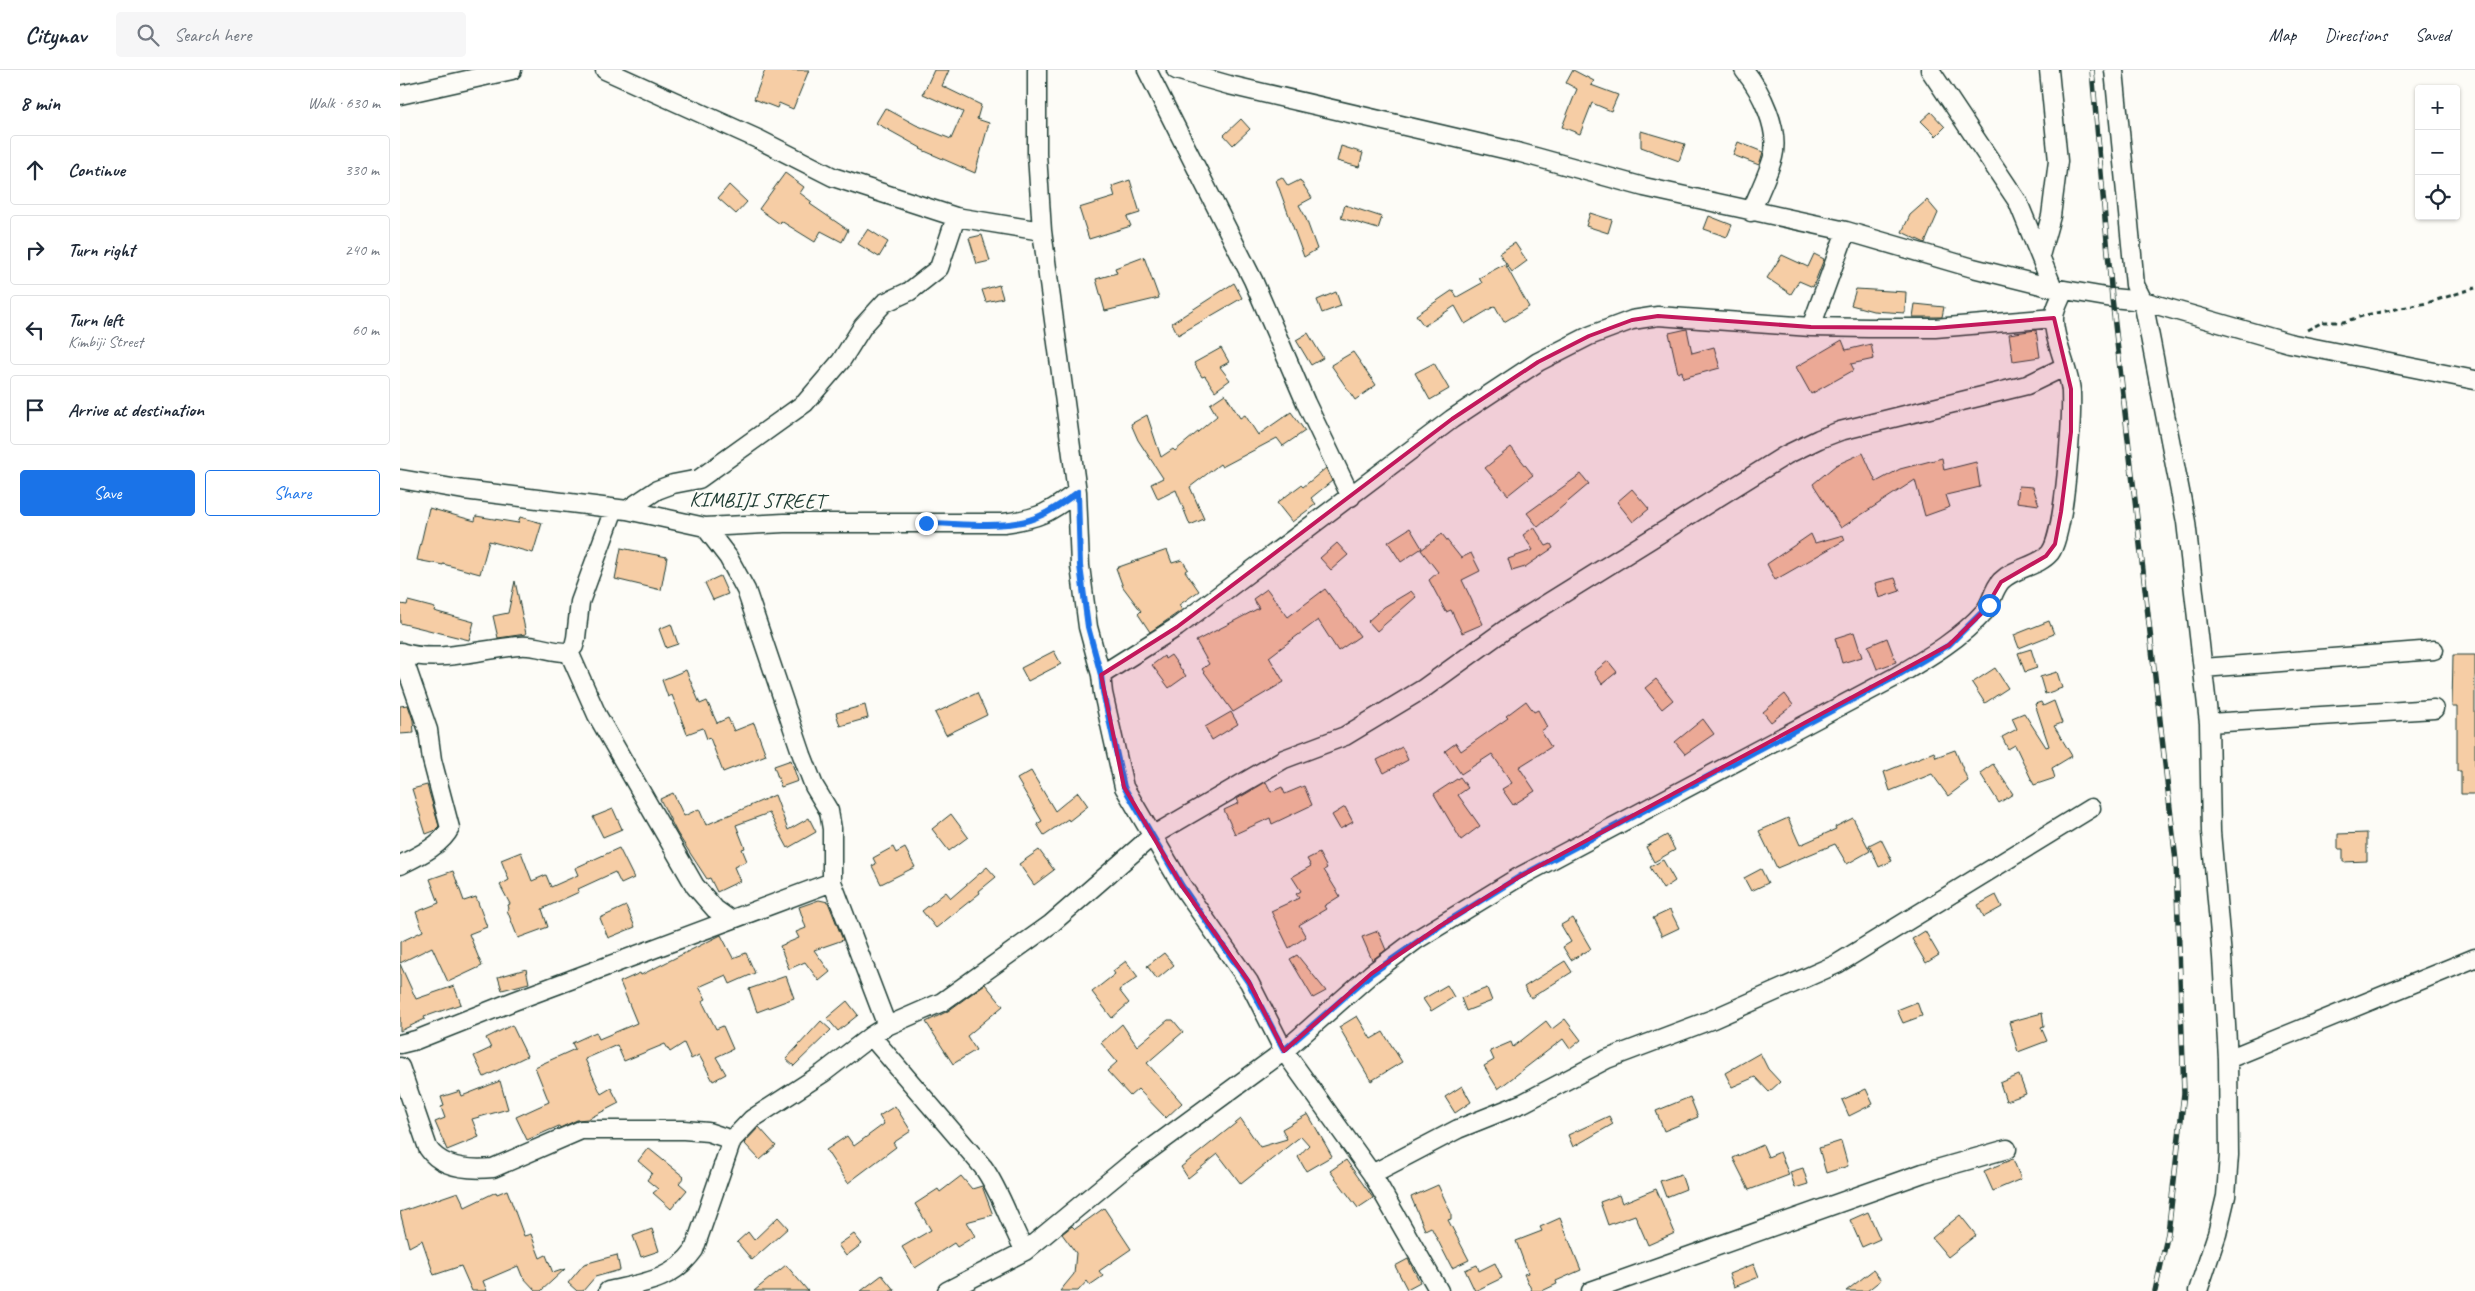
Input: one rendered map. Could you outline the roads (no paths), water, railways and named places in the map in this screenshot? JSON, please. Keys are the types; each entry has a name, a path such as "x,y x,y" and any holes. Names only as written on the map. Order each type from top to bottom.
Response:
{"street":[{"path":"400,95 512,70"},
{"path":"604,70 760,140 833,177 956,217 1042,231"},
{"path":"1036,70 1037,154 1042,231 1078,492 1080,566 1088,627 1101,675 1124,787 1182,886 1248,982 1284,1050 1372,1174 1439,1291"},
{"path":"1147,70 1253,280 1306,403 1351,497"},
{"path":"1176,70 1229,78 1644,186 1752,212 1846,231 1973,268 2059,289 2143,301 2289,343 2475,380"},
{"path":"1744,70 1764,104 1775,147 1773,158 1752,212"},
{"path":"947,1291 1025,1251 1129,1165 1284,1050 1416,940 1519,877 1897,676 1949,645 1984,611 2001,582 2012,572 2046,556 2055,544 2071,432 2071,389 2064,367 2054,318 2059,289 2040,256 2018,202 1930,70"},
{"path":"2040,256 2051,216 2058,161 2049,70"},
{"path":"2114,70 2135,284 2143,301 2186,522 2192,592 2204,668 2209,724 2211,832 2222,957 2228,1059 2229,1155 2226,1196 2217,1234 2198,1291"},
{"path":"400,652 411,656 435,657 524,646 558,653 569,652 574,646 576,638 580,602 621,510 657,490 673,484 699,479 805,403 841,361 863,326 884,302 910,291 939,268 956,217"},
{"path":"1811,327 1846,231"},
{"path":"1101,675 1177,627 1351,497 1404,453 1452,418 1538,362 1589,336 1632,320 1658,316 1811,327 1935,328 2054,318"},
{"path":"608,1291 664,1276 685,1263 694,1250 732,1140 752,1119 823,1073 887,1026 950,997 1051,924 1152,836 1284,759 1345,736 1423,689 1506,630 1786,454 1840,431 2020,387 2064,367"},
{"name":"KIMBIJI STREET","path":"400,478 464,490 621,510 705,526 784,523 1004,523 1032,519 1054,509 1078,492"},
{"path":"705,526 728,557 746,590 802,755 814,786 829,811 832,829 832,882 887,1026"},
{"path":"2204,668 2434,650"},
{"path":"400,652 428,730 432,760 450,828 446,835 434,845 400,865"},
{"path":"569,652 597,715 695,886 715,909 729,919"},
{"path":"2209,724 2434,709"},
{"path":"1372,1174 1458,1129 1523,1103 1607,1059 1713,1018 1837,964 2091,808"},
{"path":"400,1044 416,1040 729,919 832,882"},
{"path":"2228,1059 2475,958"},
{"path":"871,1036 992,1179 1012,1227 1025,1251"},
{"path":"400,1067 428,1148 436,1158 447,1164 477,1169 493,1168 581,1130 684,1130 708,1132 732,1140"},
{"path":"1591,1291 1923,1173 2007,1149"}],"railway":[{"path":"2092,70 2112,298 2176,861 2184,1093 2168,1233 2155,1291"}]}
